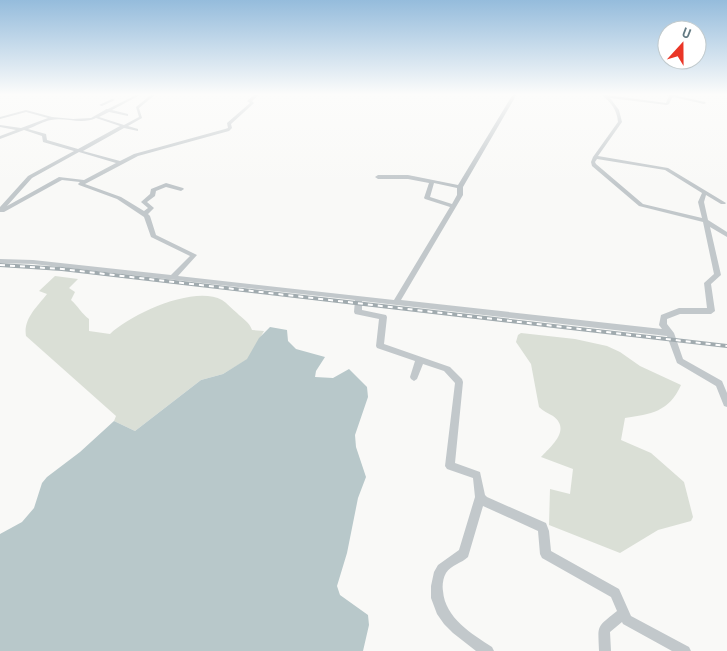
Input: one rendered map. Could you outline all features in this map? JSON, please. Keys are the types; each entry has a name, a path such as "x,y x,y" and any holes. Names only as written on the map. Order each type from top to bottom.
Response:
{"street":[{"path":"0,138 35,124"},
{"path":"118,124 136,130"},
{"path":"0,211 26,180 78,150 130,124"},
{"path":"0,211 61,178 82,181 160,147 225,131 230,128 229,124"},
{"path":"396,302 451,206 460,194 460,187 497,124"},
{"path":"618,124 595,157 594,165 637,203 705,221 727,235"},
{"path":"2,126 44,135 45,142 120,163"},
{"path":"595,157 666,169 723,203"},
{"path":"378,177 405,177 460,187"},
{"path":"82,181 82,186 119,198 134,210 144,214 148,219 150,232 153,236 194,255 172,278"},
{"path":"431,183 427,198 451,206"},
{"path":"144,214 151,208 144,202 153,195 153,190 166,185 181,189"},
{"path":"704,193 701,200 705,221 723,277 707,283 711,311 679,311 666,314 663,325 670,333 680,361 719,384 727,402"},
{"path":"0,261 33,262 670,333"},
{"path":"359,298 358,312 383,317 380,346 447,369 458,382 449,465 477,475 480,497 464,554 447,564 440,572 439,604 448,620 468,639 488,651"},
{"path":"414,376 420,360"},
{"path":"480,497 488,505 542,527 546,554 615,593 622,614 627,620 640,629 685,651"},
{"path":"605,651 604,629 622,614"}],"shaded area":[{"path":"55,276 78,279 69,288 75,292 71,300 89,319 89,331 110,334 147,310 180,299 210,296 228,304 250,325 252,330 264,331 248,359 223,374 201,380 135,431 114,421 116,416 26,336 29,319 47,294 39,291"},
{"path":"270,327 287,330 288,341 296,349 325,357 316,371 315,377 333,378 349,369 367,387 368,397 355,435 356,447 366,477 358,498 347,553 337,586 340,595 368,615 369,625 363,651 0,651 0,534 22,522 34,508 42,483 47,477 80,452 114,421 135,431 201,380 223,374 247,359 259,338"},
{"path":"521,333 575,339 607,346 620,352 640,366 681,385 671,401 665,406 651,413 625,418 621,440 651,453 684,482 693,517 691,521 658,530 620,553 549,525 550,489 570,494 573,469 541,457 558,438 560,427 558,421 553,416 539,407 531,364 516,342 518,335"}],"railway":[{"path":"0,265 62,269 727,346"}]}
